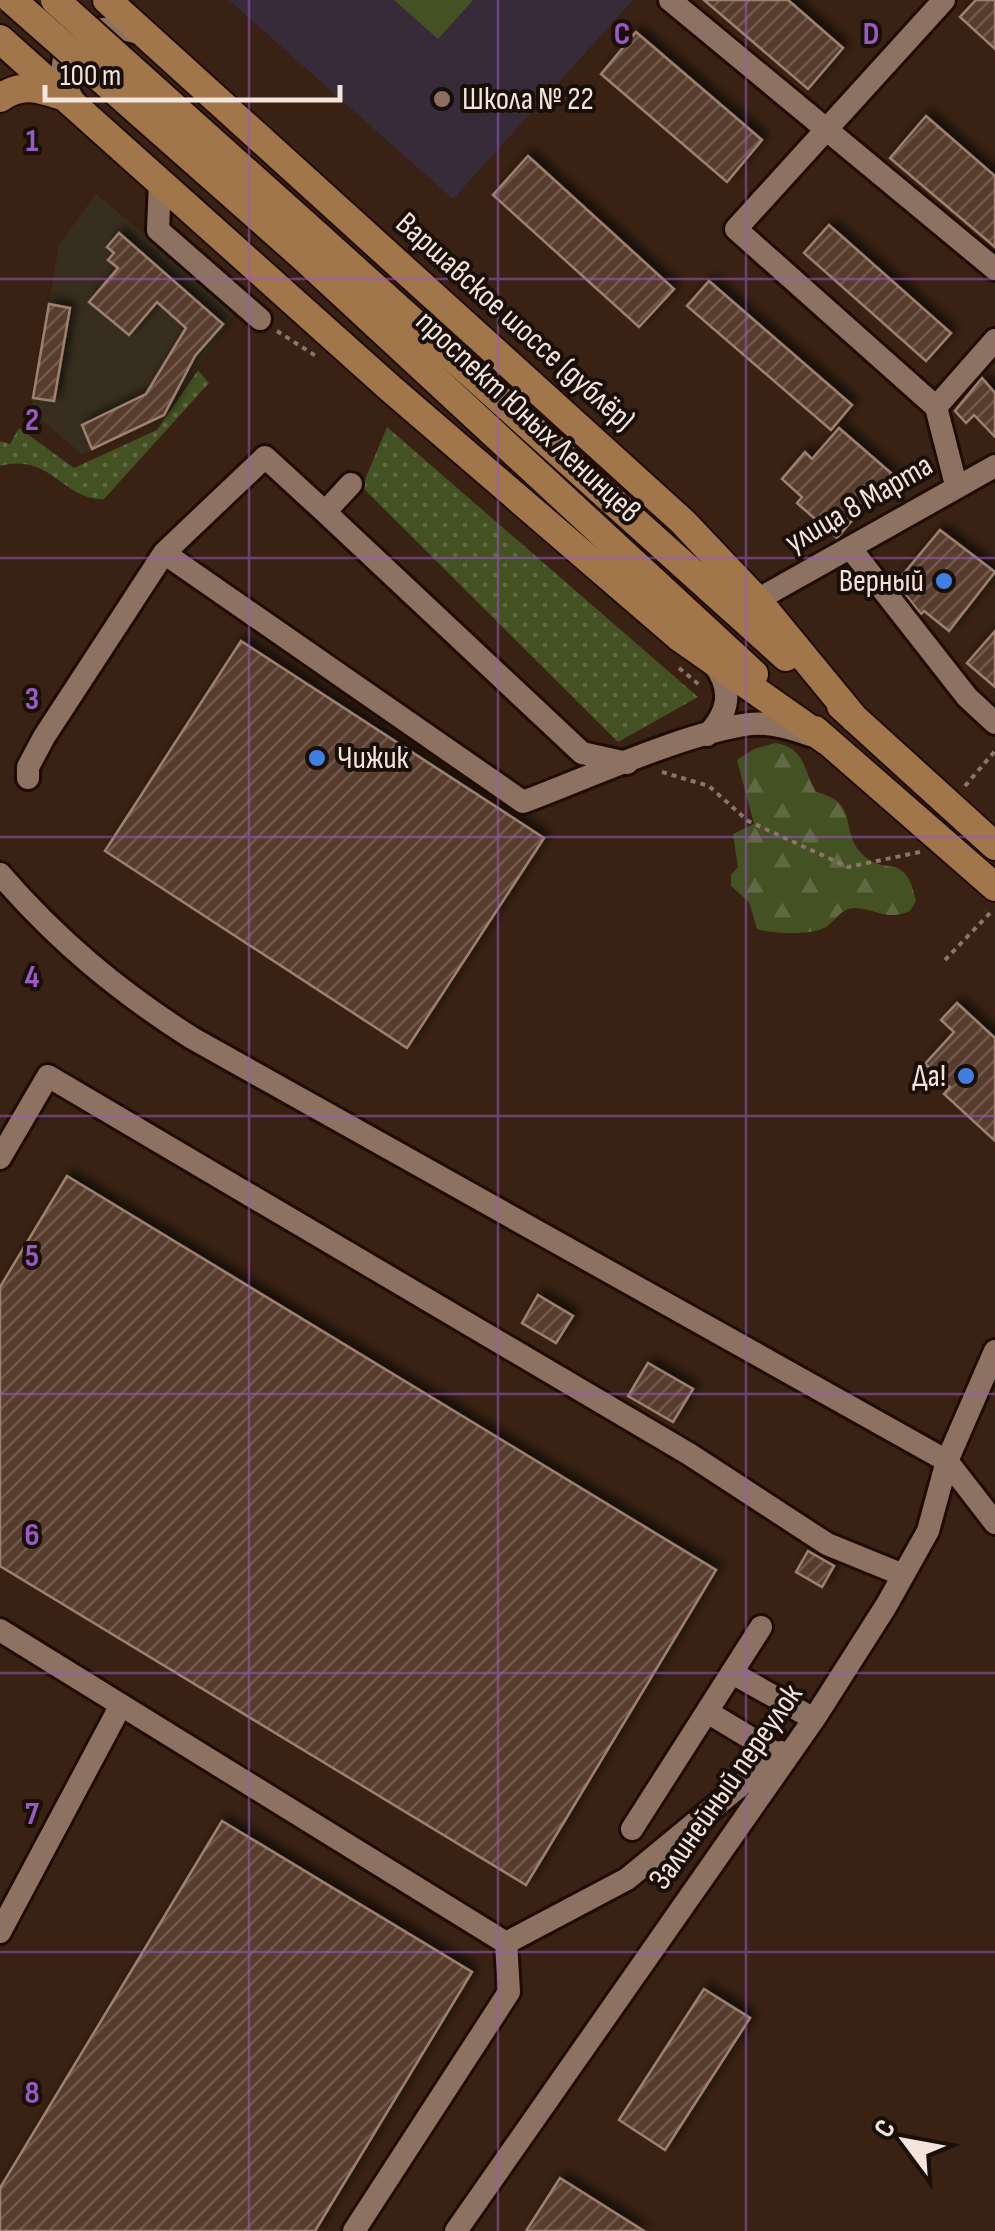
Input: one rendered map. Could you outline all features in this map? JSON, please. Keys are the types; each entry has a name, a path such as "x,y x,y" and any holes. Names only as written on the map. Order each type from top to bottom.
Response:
{"main road":[{"name":"проспект Юных Ленинцев","path":"12,0 310,247 854,718 995,846"},
{"name":"проспект Юных Ленинцев","path":"55,0 986,895"},
{"name":"Варшавское шоссе (дублёр)","path":"107,0 683,522 756,600 854,718"},
{"path":"0,39 405,400 713,662 828,741"},
{"path":"0,98 14,88 36,87 72,104"}],"street":[{"path":"670,0 995,269"},
{"path":"944,0 736,229 936,408 956,485"},
{"path":"72,104 63,65 70,48 84,33 101,25 122,26 148,36"},
{"path":"160,181 158,230 260,320"},
{"path":"936,408 995,340"},
{"path":"28,778 28,768 44,737 164,553 265,456 582,753 631,763"},
{"name":"улица 8 Марта","path":"756,600 995,466"},
{"path":"325,512 351,484"},
{"path":"851,549 967,697 995,723"},
{"path":"164,553 524,802 706,735 768,724 828,741"},
{"path":"706,735 721,720 726,706 727,688 713,662"},
{"path":"0,874 67,947 125,996 192,1038 947,1461 995,1523"},
{"path":"0,1158 48,1076 689,1454 826,1544 904,1576"},
{"name":"Залинейный переулок","path":"456,2231 808,1726 904,1576 928,1531 947,1461 995,1351"},
{"path":"632,1829 761,1626"},
{"path":"0,1630 506,1942"},
{"path":"506,1942 627,1879 808,1726 734,1674"},
{"path":"0,1932 121,1705"},
{"path":"709,1713 777,1754"},
{"path":"354,2231 509,1992 506,1942"}],"path":[{"path":"965,786 995,751"},
{"path":"631,763 709,786 748,821 848,867 920,852"},
{"path":"944,960 990,913 986,895"}],"shaded area":[{"name":"Школа № 22","path":"229,0 633,0 453,199"},
{"path":"96,194 236,311 165,414 82,454 31,411 59,245"}],"green space":[{"path":"394,0 473,0 438,39"},
{"path":"198,370 209,383 104,499 78,493 32,466 0,466 0,441 10,444 19,428 74,468 157,430"},
{"path":"387,427 698,697 618,742 362,487"},
{"path":"775,743 793,750 816,792 844,809 861,853 906,875 916,901 910,911 888,915 855,908 815,931 757,929 749,902 731,886 731,875 738,867 733,834 754,824 737,760 754,749"}],"building":[{"path":"704,0 788,0 843,48 808,89"},
{"path":"976,0 995,0 995,49 960,17"},
{"path":"636,32 762,140 727,182 601,74"},
{"path":"926,116 995,176 995,247 890,158"},
{"path":"528,156 674,289 639,327 493,195"},
{"path":"829,225 951,333 926,361 804,253"},
{"path":"119,233 223,324 195,356 164,415 92,449 82,425 146,394 186,328 157,302 129,335 89,302 118,268 108,260 114,253 107,247"},
{"path":"709,281 852,405 831,430 687,306"},
{"path":"49,304 70,308 54,401 33,398"},
{"path":"982,378 995,393 995,437 974,415 966,423 955,411"},
{"path":"839,428 892,474 837,538 797,503 802,497 782,479 805,452 812,459"},
{"name":"Верный","path":"940,530 995,572 949,631 924,611 921,614 896,583"},
{"path":"995,631 995,687 967,663"},
{"path":"241,641 544,838 407,1048 105,851"},
{"name":"Да!","path":"957,1003 995,1038 995,1141 944,1094 950,1087 925,1064 954,1032 941,1020"},
{"path":"67,1176 716,1570 526,1885 0,1566 0,1287"},
{"path":"538,1295 573,1316 556,1343 522,1323"},
{"path":"648,1363 693,1389 673,1422 628,1396"},
{"path":"808,1551 834,1566 822,1587 796,1572"},
{"path":"222,1821 472,1972 315,2231 0,2231 0,2188"},
{"path":"704,1989 750,2018 665,2150 619,2120"},
{"path":"560,2178 644,2231 526,2231"}],"place":[{"name":"Школа № 22","path":"442,99"},
{"name":"Верный","path":"944,581"},
{"name":"Чижик","path":"317,758"},
{"name":"Да!","path":"966,1076"}]}
